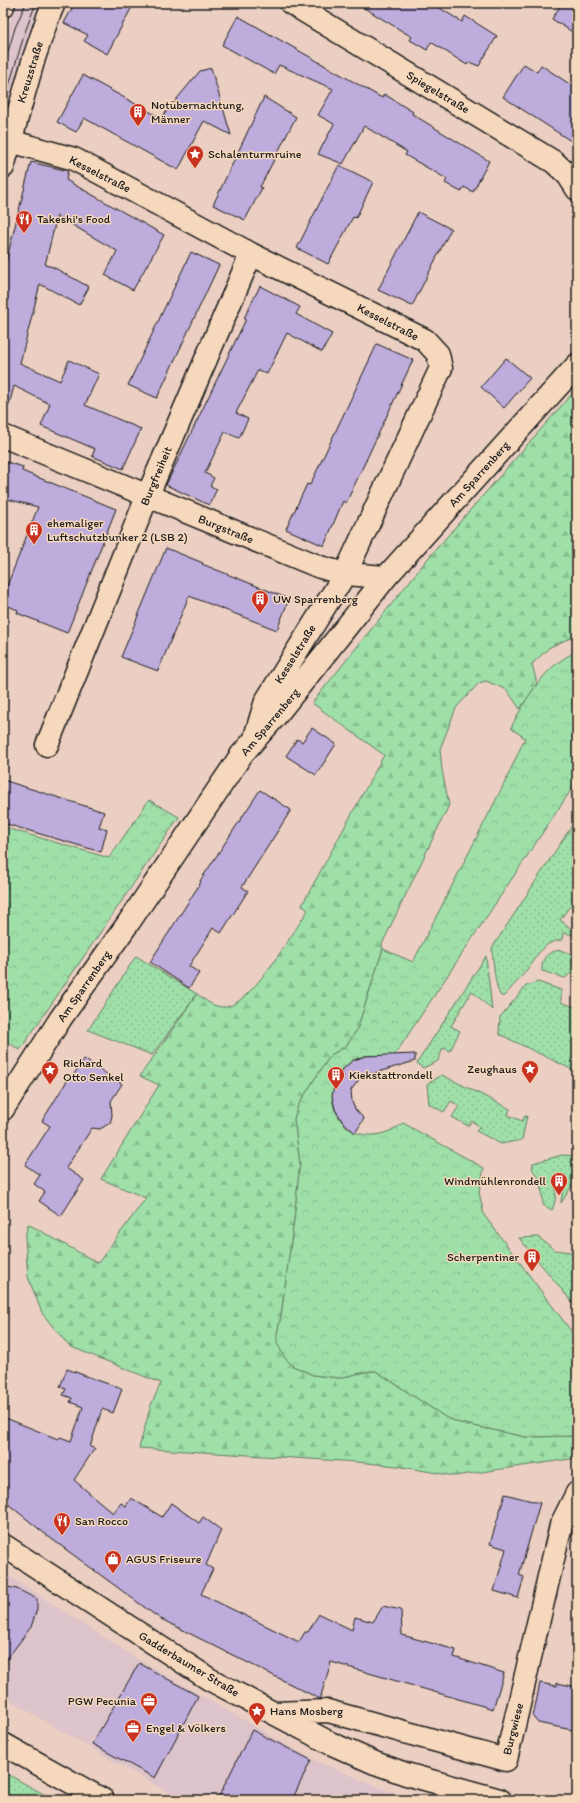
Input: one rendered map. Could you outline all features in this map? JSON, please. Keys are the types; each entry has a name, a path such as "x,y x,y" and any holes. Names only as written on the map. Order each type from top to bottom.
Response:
{"street":[{"name":"Kreuzstraße","path":"3,166 42,32 54,3"},
{"name":"Spiegelstraße","path":"291,3 554,162 568,175 577,189"},
{"name":"Kesselstraße","path":"10,141 74,159 251,254 424,340 438,354 441,368 345,574 266,701 254,741"},
{"name":"Burgfreiheit","path":"47,745 147,497 251,254"},
{"name":"Am Sparrenberg","path":"3,1110 61,1018 151,890 242,754 274,718 386,577 577,365"},
{"name":"Burgstraße","path":"3,436 147,497 320,567 345,574 386,577"},
{"name":"Burgwiese","path":"275,1713 328,1711 506,1760 561,1525 577,1493"},
{"name":"Gadderbaumer Straße","path":"3,1545 209,1679 330,1743 375,1763 414,1777 500,1800"},
{"path":"3,1744 103,1800"}],"shaded area":[{"path":"15,3 43,3 30,35 3,129 3,47"},
{"path":"3,1572 139,1660 312,1759 410,1800 182,1800 51,1725 3,1695"}],"green space":[{"path":"577,388 577,635 550,647 532,664 537,684 520,709 507,690 486,681 479,683 456,708 440,749 442,770 449,805 382,944 383,949 357,1030 346,1046 331,1055 298,1106 294,1119 300,1163 294,1220 281,1316 277,1334 293,1366 313,1375 339,1378 376,1371 445,1417 460,1423 526,1437 577,1436 577,1458 454,1476 397,1466 357,1462 139,1448 151,1405 161,1383 69,1346 42,1313 28,1277 25,1238 28,1224 98,1263 146,1198 101,1179 159,1085 140,1076 197,994 209,1003 224,1007 234,1004 246,995 258,982 282,950 308,910 302,905 384,755 312,703 430,556"},
{"path":"577,652 577,678 574,686 572,704 577,723 577,781 392,1059 372,1055 365,1056 349,1063 338,1076 334,1084 333,1093 335,1110 348,1128 356,1132 365,1135 375,1135 394,1129 403,1123 484,1168 479,1192 484,1215 577,1339 577,1436 526,1437 460,1423 445,1417 376,1371 339,1378 313,1375 293,1366 285,1358 277,1343 277,1334 281,1316 294,1220 300,1163 294,1119 298,1106 331,1055 346,1046 357,1030 383,949 413,962 504,784 525,738 511,728 516,717 546,673 566,657"},
{"path":"149,800 179,817 20,1050 3,1039 3,827 109,858"},
{"path":"577,818 577,896 560,920 577,933 577,944 575,943 576,935 563,933 562,940 555,941 544,947 518,981 504,996 501,996 497,987 492,948"},
{"path":"560,950 577,956 577,974 571,973 565,978 542,971 542,966 546,956 552,952"},
{"path":"136,956 197,994 152,1055 88,1030"},
{"path":"486,956 492,1010 472,991 451,1026 460,1031 450,1051 443,1048 438,1061 423,1068 417,1063"},
{"path":"538,982 561,990 561,1002 577,1008 577,1072 499,1034 500,1017 526,986"},
{"path":"442,1075 510,1109 508,1115 522,1121 525,1116 527,1116 522,1140 501,1144 476,1131 480,1127 472,1121 468,1126 452,1117 459,1106 451,1101 444,1112 429,1104 427,1084"},
{"path":"562,1155 577,1156 577,1178 561,1203 563,1188 560,1176 554,1176 556,1193 552,1210 543,1205 541,1180 533,1170 532,1166 533,1163"},
{"path":"538,1237 555,1250 577,1253 577,1308 519,1238"},
{"path":"3,1773 11,1776 54,1800 3,1800"}],"building":[{"path":"75,3 134,3 107,54 84,41 88,35 64,23"},
{"path":"356,3 432,3 462,22 465,16 497,36 479,66 469,62 467,65 431,42 427,50 410,40 412,37"},
{"path":"562,3 577,3 577,35 552,19"},
{"path":"238,16 382,98 384,94 413,112 412,114 489,161 473,192 464,187 461,192 445,183 447,179 405,155 407,152 364,126 343,164 318,154 334,124 318,115 333,89 279,65 274,74 222,45"},
{"path":"524,64 537,72 541,65 577,89 577,145 503,97"},
{"name":"Notübernachtung, Männer","path":"211,68 231,135 204,121 178,170 84,118 76,132 57,122 83,75 161,118 200,71"},
{"path":"264,97 296,117 260,187 262,188 245,220 213,205"},
{"path":"31,162 68,171 66,180 164,235 133,290 105,275 117,251 57,216 45,265 53,267 89,287 79,305 40,284 20,363 60,381 69,360 99,374 85,405 141,429 123,469 92,456 95,449 41,426 50,404 14,386 9,405 3,404 3,274"},
{"path":"339,165 373,182 356,218 353,217 328,264 297,248"},
{"path":"418,212 451,229 412,306 378,290"},
{"path":"191,252 219,265 157,398 128,385"},
{"path":"260,286 300,307 296,314 332,334 322,352 287,333 267,374 258,370 236,413 248,419 239,438 225,432 205,473 214,478 210,486 217,489 209,505 166,485 246,319 244,318"},
{"path":"377,344 413,360 346,503 343,501 324,546 286,529 307,484 310,485"},
{"path":"506,358 530,378 504,408 481,387"},
{"path":"3,461 23,467 22,471 116,509 67,633 17,613 18,610 3,604 3,596 38,507 3,498"},
{"name":"UW Sparrenberg","path":"166,548 289,599 277,630 189,596 158,671 121,657"},
{"path":"312,728 336,744 316,775 286,756 297,739 302,742"},
{"path":"3,780 104,812 99,827 107,829 101,852 3,823"},
{"path":"260,790 291,810 242,887 248,891 221,933 213,928 189,966 199,973 189,988 150,962 201,882 200,881"},
{"path":"415,1054 415,1061 361,1077 351,1090 352,1102 355,1109 364,1119 355,1133 342,1121 335,1109 332,1096 335,1082 342,1070 352,1061 365,1056"},
{"path":"84,1059 122,1084 111,1101 112,1116 110,1123 100,1129 92,1128 66,1168 84,1180 61,1216 39,1201 45,1192 34,1184 40,1175 25,1165 50,1126 42,1121 70,1076 72,1077"},
{"path":"67,1369 122,1389 113,1413 102,1409 90,1447 95,1448 74,1480 113,1513 121,1503 126,1506 131,1498 162,1517 171,1503 199,1523 203,1517 221,1530 206,1565 213,1569 201,1594 299,1642 305,1632 308,1632 319,1614 352,1630 355,1617 373,1622 383,1606 401,1610 402,1635 456,1650 454,1657 504,1673 493,1709 331,1662 320,1699 159,1618 49,1537 3,1500 3,1417 58,1439 60,1437 71,1441 83,1407 70,1402 72,1398 63,1395 66,1389 60,1387"},
{"path":"505,1494 540,1503 519,1575 524,1577 518,1598 494,1591 506,1549 490,1544"},
{"path":"3,1586 17,1589 37,1599 37,1609 31,1627 3,1664"},
{"path":"139,1663 198,1696 155,1778 92,1744"},
{"path":"540,1683 557,1686 557,1683 577,1687 577,1731 538,1723 533,1717"},
{"path":"252,1730 311,1760 292,1800 217,1800"}],"tram line":[{"path":"3,69 15,28 26,3"},
{"path":"3,106 25,32 36,3"}],"place":[{"name":"Notübernachtung, Männer","path":"138,127"},
{"name":"Schalenturmruine","path":"195,169"},
{"name":"Takeshi's Food","path":"24,234"},
{"name":"ehemaliger Luftschutzbunker 2 (LSB 2)","path":"34,545"},
{"name":"UW Sparrenberg","path":"260,614"},
{"name":"Zeughaus","path":"530,1084"},
{"name":"Richard Otto Senkel","path":"50,1085"},
{"name":"Kiekstattrondell","path":"336,1090"},
{"name":"Windmühlenrondell","path":"559,1196"},
{"name":"Scherpentiner","path":"532,1272"},
{"name":"San Rocco","path":"62,1536"},
{"name":"AGUS Friseure","path":"113,1574"},
{"name":"PGW Pecunia","path":"149,1716"},
{"name":"Hans Mosberg","path":"257,1726"},
{"name":"Engel & Völkers","path":"133,1743"}]}
